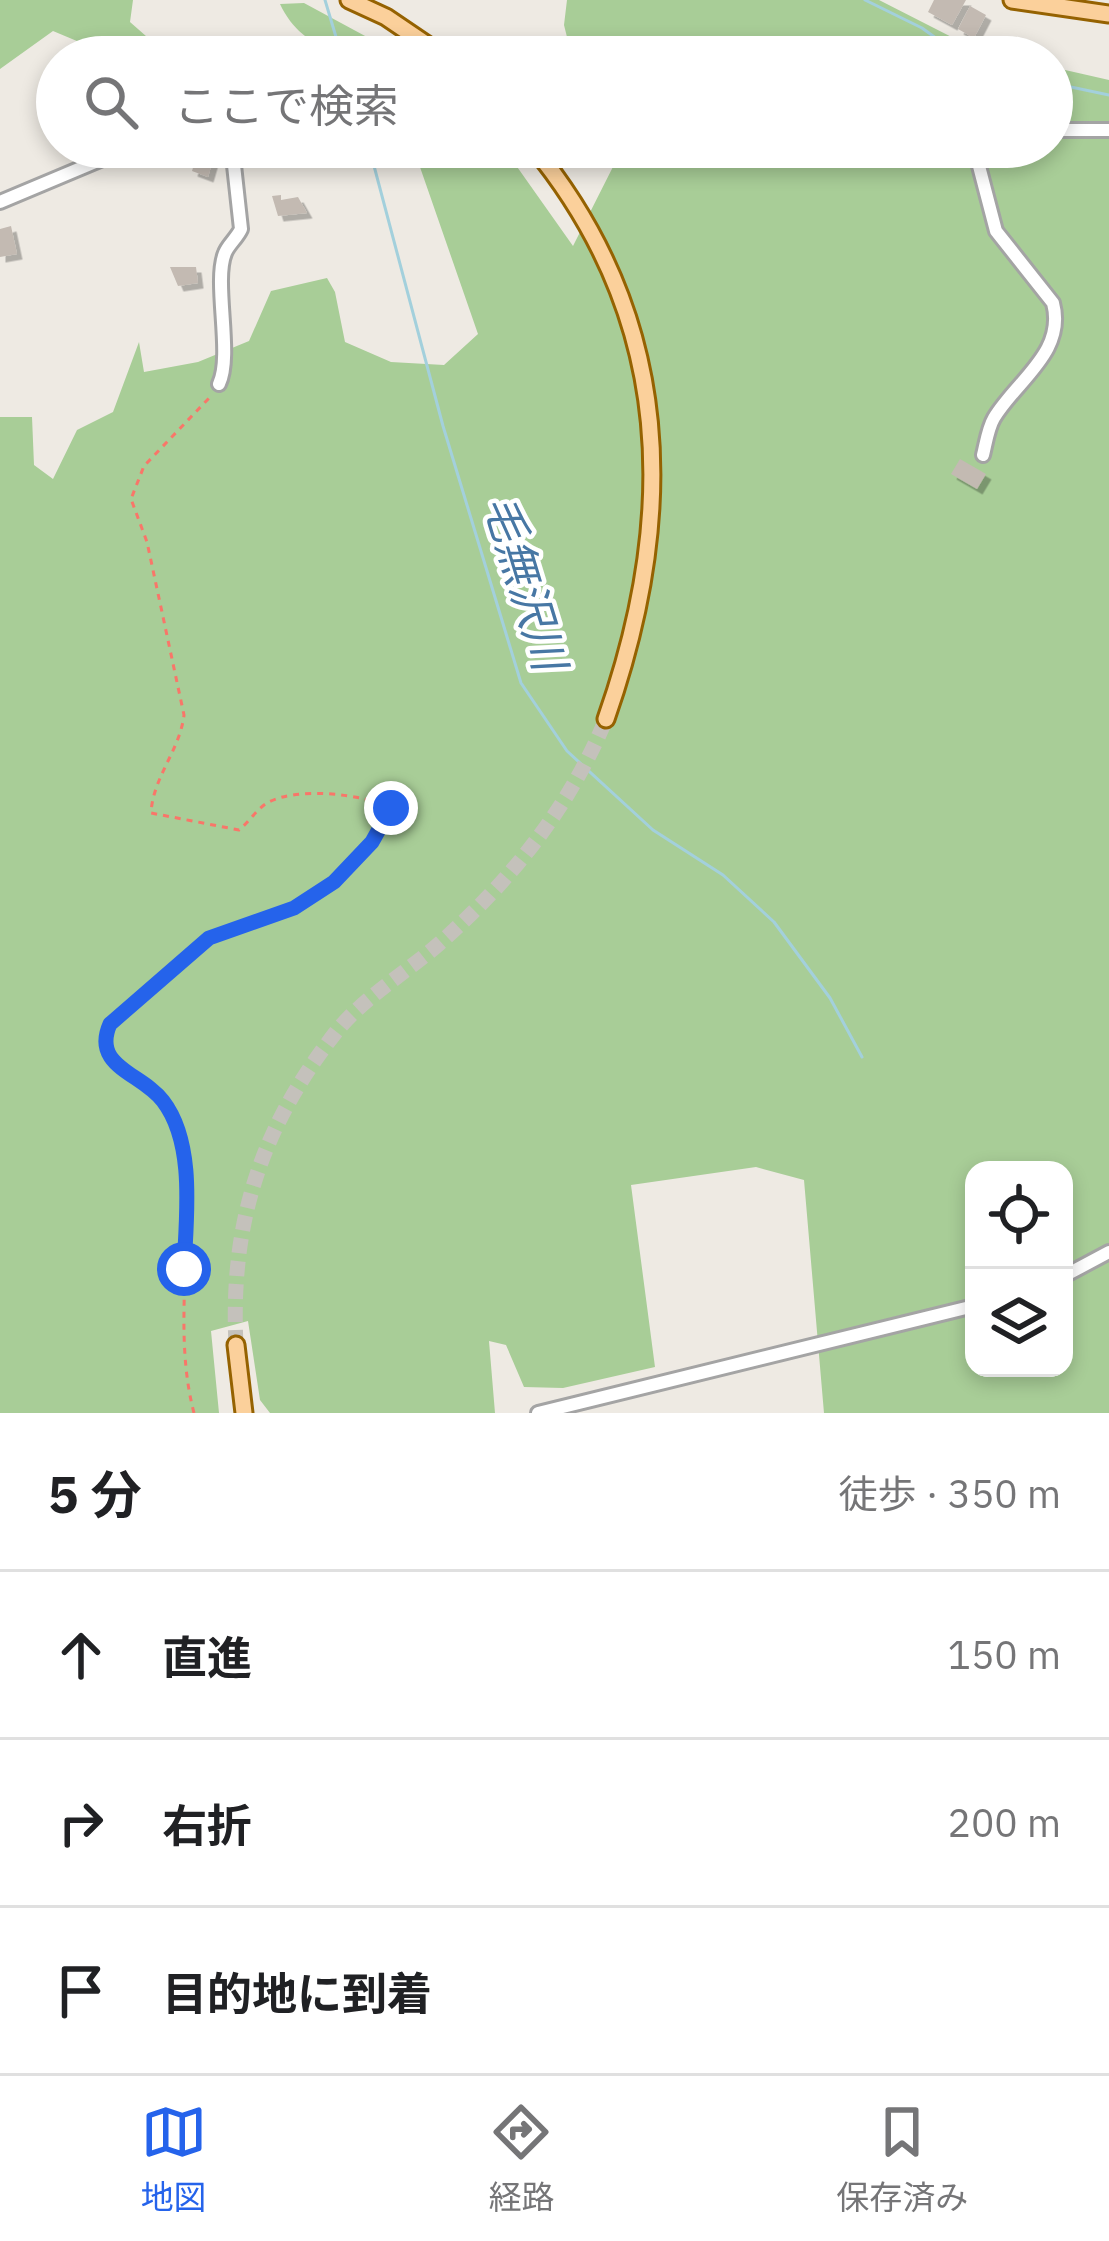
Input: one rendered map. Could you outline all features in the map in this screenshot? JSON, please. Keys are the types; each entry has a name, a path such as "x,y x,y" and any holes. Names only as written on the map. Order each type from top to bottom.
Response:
{"main road":[{"path":"349,0 386,16 415,36"},
{"path":"1012,0 1101,9"},
{"path":"546,168 601,256 644,380 654,511 648,574 633,642 606,718"},
{"path":"236,1345 244,1413"}],"street":[{"path":"1073,130 1109,130"},
{"path":"0,202 81,168"},
{"path":"219,384 226,370 221,344 225,252 241,229 234,168"},
{"path":"980,168 996,231 1053,303 1056,317 1053,340 992,421 983,455"},
{"path":"1073,1271 1109,1252"},
{"path":"538,1413 965,1308"}],"path":[{"path":"194,1413 182,1339 186,1209 178,1142 164,1102 111,1061 105,1034 121,1011 209,938 294,908 334,882 372,842 391,808 368,797 296,796 267,803 239,830 151,813 163,766 182,736 184,715 146,542 131,499 144,466 219,384"}],"green space":[{"path":"0,0 133,0 130,22 146,36 65,36 53,31 36,36 36,43 0,69"},
{"path":"567,0 879,0 950,36 567,36"},
{"path":"304,3 365,36 305,36 280,4"},
{"path":"1073,72 1109,80 1109,1413 824,1413 804,1180 756,1167 631,1185 655,1367 563,1388 524,1387 506,1345 489,1341 495,1413 270,1413 260,1400 248,1321 211,1331 219,1413 0,1413 0,417 32,417 34,465 53,479 77,430 113,412 139,342 144,372 198,362 249,341 271,291 327,278 335,292 345,342 391,362 444,365 478,334 420,168 518,168 573,246 612,168 1073,168"}],"building":[{"path":"934,0 966,0 952,25 928,12"},
{"path":"970,6 986,15 975,36 958,29"},
{"path":"193,168 211,168 208,177"},
{"path":"281,195 281,200 298,197 307,213 278,216 272,196"},
{"path":"11,226 17,254 0,257 0,229"},
{"path":"170,267 196,267 198,283 178,286"},
{"path":"960,459 986,474 977,489 951,474"}],"waterway":[{"name":"毛無沢川","path":"325,0 336,36"},
{"path":"865,0 933,36"},
{"path":"1073,87 1109,95"},
{"name":"毛無沢川","path":"375,168 443,426 521,683 567,751 653,830 723,875 774,922 830,998 862,1057"}],"tunnel":[{"path":"236,1345 235,1301 245,1218 269,1142 287,1105 347,1020 440,943 514,867 575,783 606,719"}],"route":[{"path":"184,1269 185,1171 173,1122 164,1102 111,1061 105,1034 121,1011 209,938 294,908 334,882 362,855 391,808"}]}
